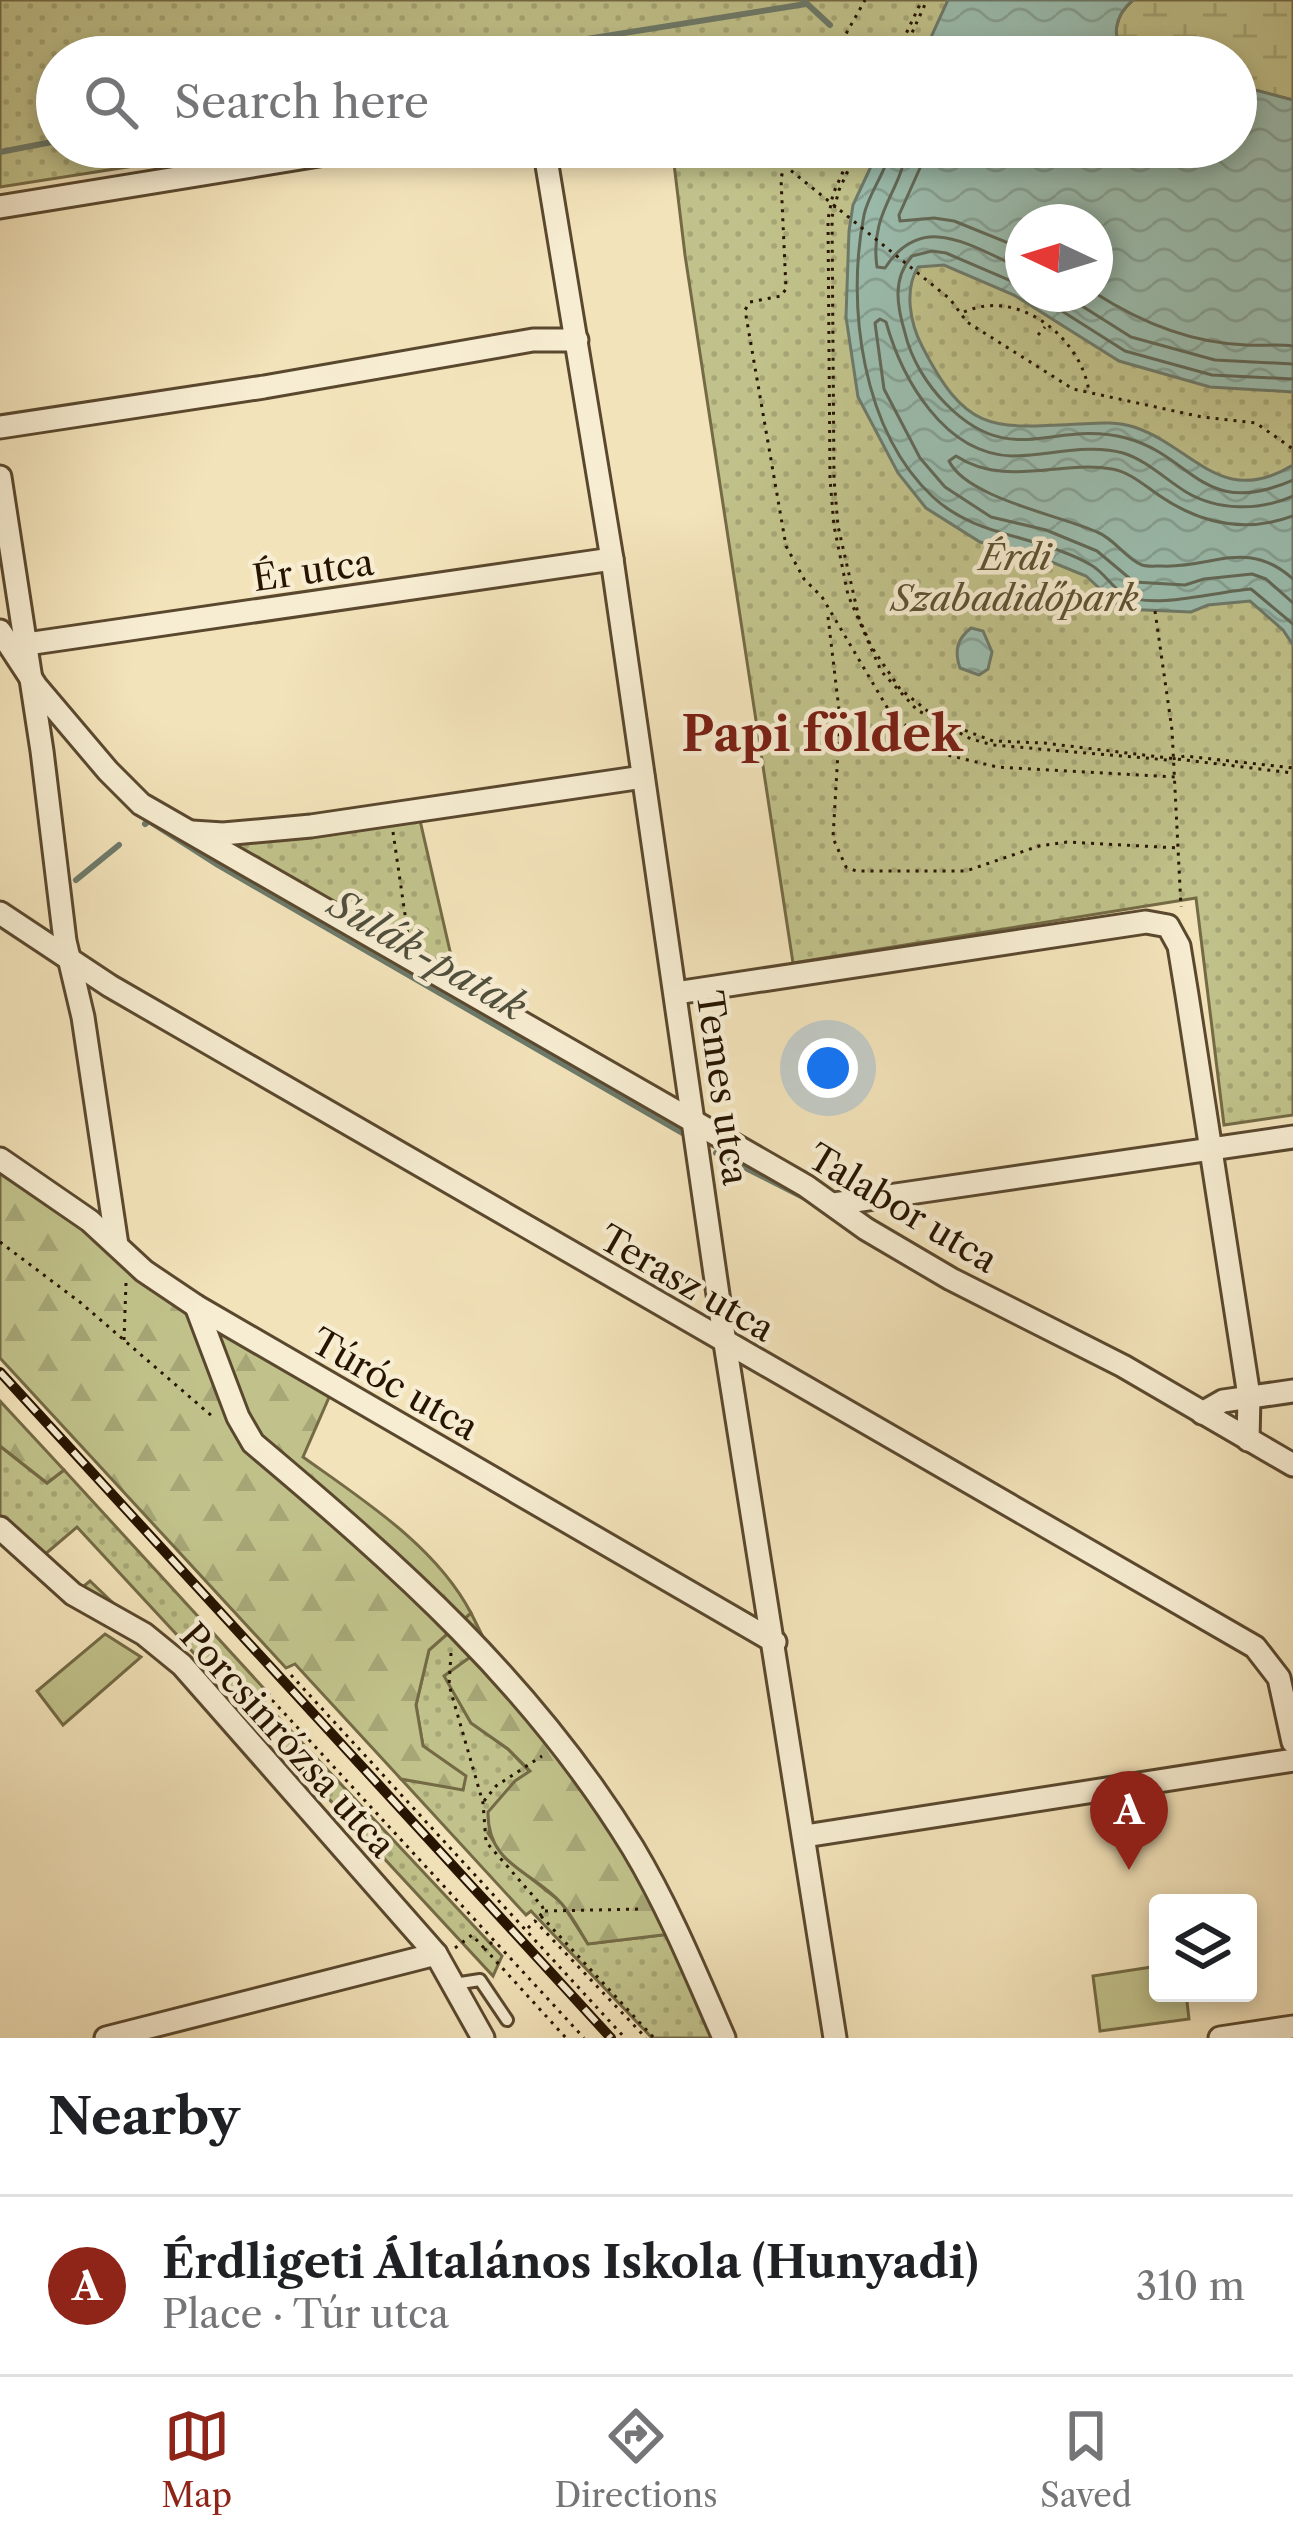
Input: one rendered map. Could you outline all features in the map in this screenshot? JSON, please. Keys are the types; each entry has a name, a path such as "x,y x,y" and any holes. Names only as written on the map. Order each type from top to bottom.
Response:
{"street":[{"path":"0,207 239,168"},
{"name":"Temes utca","path":"548,168 612,559 725,1343 835,2038"},
{"path":"0,427 533,340 577,340"},
{"path":"0,477 8,643 29,677 39,728 70,959 121,1250"},
{"name":"Ér utca","path":"8,643 612,559"},
{"name":"Talabor utca","path":"29,677 141,804 834,1204 866,1229 951,1279 1123,1366 1293,1465"},
{"path":"39,728 50,716 69,721"},
{"path":"188,831 224,834 390,815 643,777"},
{"name":"Terasz utca","path":"0,914 110,986 1255,1647 1279,1678 1293,1742"},
{"path":"676,993 1167,928 1210,1149 1249,1396 1248,1439"},
{"path":"83,1017 88,998 110,986"},
{"path":"834,1204 1293,1137"},
{"name":"Túróc utca","path":"0,1159 90,1221 196,1306 775,1642"},
{"path":"196,1306 238,1417 254,1443 396,1564 516,1686 562,1745 635,1852 724,2038"},
{"path":"1202,1413 1223,1401 1293,1390"},
{"name":"Porcsinrózsa utca","path":"0,1528 73,1594 164,1648 208,1694 436,1954 483,2038"},
{"path":"805,1836 1293,1760"},
{"path":"106,2038 436,1954"},
{"path":"1220,2038 1293,2027"}],"lane":[{"path":"451,1985 480,1979 507,2020"}],"path":[{"path":"845,36 866,0"},
{"path":"908,36 925,0"},
{"path":"782,168 786,289 781,296 750,302 746,310 786,545 794,564 822,597 891,714 944,754 997,767 1175,776"},
{"path":"787,168 987,336 1038,369 1089,394 1256,424 1293,448"},
{"path":"848,168 831,206 834,479 852,594 884,668 918,706 973,736 1293,770"},
{"path":"961,314 975,307 1024,310 1079,356 1089,394"},
{"path":"1038,335 1046,326"},
{"path":"828,610 840,718 833,838 846,867 856,871 966,871 1067,842 1179,848"},
{"path":"1155,611 1174,758 1182,899 1167,928"},
{"path":"390,815 412,961"},
{"path":"0,1242 208,1415 225,1420 238,1417"},
{"path":"121,1250 124,1341"},
{"path":"449,1620 449,1685 483,1802 486,1842 542,1913 654,2038"},
{"path":"291,1675 625,2038"},
{"path":"208,1694 273,1701 584,2038"},
{"path":"483,1802 526,1764 562,1745"},
{"path":"542,1913 663,1908"},
{"path":"526,1930 542,1913"},
{"path":"536,1921 646,2038"},
{"path":"436,1954 472,1935 566,2038"},
{"path":"485,1949 495,1940"}],"green space":[{"name":"Érdi Szabadidőpark","path":"0,0 1293,0 1293,1115 1224,1125 1196,898 793,963 675,168 1257,168 1257,36 36,36 36,168 121,168 0,187"},
{"path":"1133,0 1293,0 1293,100 1257,91 1257,36 1118,36 1122,13"},
{"path":"419,816 455,973 421,951 407,967 212,839"},
{"path":"0,1168 87,1229 121,1264 330,1395 303,1457 418,1546 471,1613 429,1650 416,1705 423,1746 466,1776 463,1790 401,1779 295,1664 286,1668 0,1358"},
{"path":"0,1401 64,1470 47,1483 0,1446"},
{"path":"0,1446 47,1483 64,1470 269,1694 263,1701 502,1956 493,1976 77,1527 44,1555 79,1590 90,1581 113,1603 108,1608 68,1586 0,1522"},
{"path":"471,1613 487,1645 445,1676 471,1723 508,1749 530,1772 488,1833 505,1858 561,1902 588,1944 687,1932 734,2038 652,2038 531,1911 526,1915 401,1779 463,1789 465,1776 423,1746 416,1705 429,1650"},
{"path":"105,1634 141,1657 63,1725 37,1691"},
{"path":"487,1645 570,1747 687,1932 588,1944 562,1904 495,1845 488,1812 530,1771 471,1723 444,1676"},
{"path":"1149,1967 1149,2002 1187,2002 1189,2019 1100,2031 1093,1976"}],"water":[{"path":"948,0 1133,0 1122,13 1118,36 932,36"},
{"path":"1257,91 1293,100 1293,392 1210,387 1119,361 1041,312 1113,312 1113,204 1005,204 1005,291 944,265 918,267 910,306 918,337 938,374 968,410 984,419 1023,426 1127,425 1227,478 1268,477 1293,465 1293,645 1250,601 1208,605 1191,612 1122,609 1086,576 1037,556 980,542 926,508 898,473 858,397 846,317 853,205 870,168 1257,168"},
{"path":"971,628 983,631 992,652 988,669 979,675 960,668 958,662 960,641"}],"waterway":[{"name":"Sulák-patak","path":"803,0 830,25"},
{"path":"605,36 806,4"},
{"path":"0,152 36,145"},
{"name":"Sulák-patak","path":"145,824 149,821 684,1134"},
{"name":"Sulák-patak","path":"76,880 119,845"},
{"name":"Sulák-patak","path":"716,1153 809,1200"}],"railway":[{"path":"0,1372 611,2038"}],"place":[{"name":"Érdligeti Általános Iskola (Hunyadi)","path":"1129,1870"}],"district":[{"name":"Papi földek","path":"822,734"}]}
